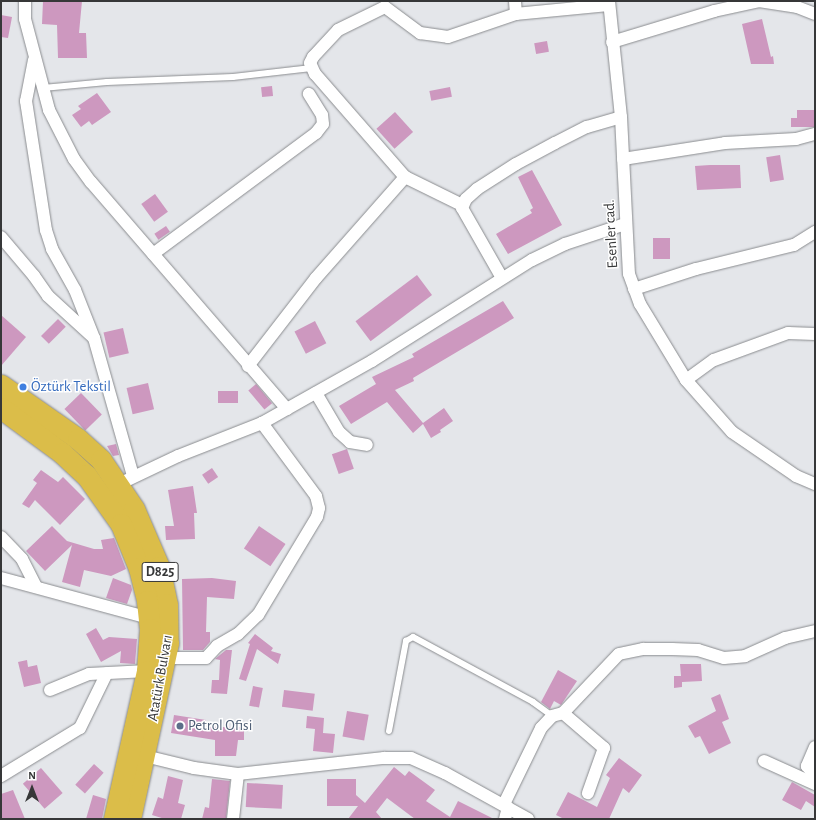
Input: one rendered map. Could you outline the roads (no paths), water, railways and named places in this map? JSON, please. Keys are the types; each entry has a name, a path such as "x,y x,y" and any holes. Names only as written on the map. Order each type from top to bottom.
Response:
{"highway":[{"name":"Atatürk Bulvarı","path":"1,385 82,443 126,480 159,567 168,619 166,658 142,746 114,819"},
{"name":"Atatürk Bulvarı","path":"1,408 74,463 99,492 130,545 144,590 149,618 142,746 130,819"}],"street":[{"path":"25,1 25,19 34,58 49,110 74,159 248,366 287,409"},
{"path":"515,1 516,14"},
{"path":"612,42 714,11 759,1 813,9"},
{"path":"502,278 467,219 462,205 405,177 328,90 311,68 313,57 338,30 385,7 420,33 436,36 448,36 516,14 609,3"},
{"name":"Esenler cad.","path":"609,3 621,116 625,224 629,274 640,304 686,380 732,432 796,476 815,484"},
{"path":"34,58 26,101 46,230 52,249 75,290 94,338 126,480 262,423 425,330 502,278 565,244 625,224"},
{"path":"153,254 316,133 323,124 322,115 309,94"},
{"path":"462,205 476,189 516,164 587,128 621,116"},
{"path":"623,159 725,143 791,139 815,134"},
{"path":"248,366 316,278 405,177"},
{"path":"634,289 696,269 794,245 815,232"},
{"path":"1,238 34,276 48,296 75,323 94,338"},
{"path":"686,380 714,360 788,333 815,334"},
{"path":"316,393 339,432 350,442 367,445"},
{"path":"166,658 206,658 216,646 238,634 258,615 317,517 319,508 316,496 262,423"},
{"path":"1,537 22,560 36,587"},
{"path":"1,578 149,618"},
{"path":"505,819 506,806 541,728 558,714 614,659 631,650 698,650 729,658 745,656 785,638 815,631"},
{"path":"50,690 76,678 106,673 147,671"},
{"path":"1,776 80,728 106,673"},
{"path":"558,714 604,748 588,793"},
{"path":"142,746 194,768 238,774 384,758 411,758 506,806 528,819"},
{"path":"815,747 806,766 815,776"},
{"path":"764,761 815,784"},
{"path":"233,819 238,774"}],"lane":[{"path":"43,88 107,82 234,77 311,68"},
{"path":"389,731 406,641 413,636 533,702 558,714"}],"place":[{"name":"Öztürk Tekstil","path":"23,387"},
{"name":"Petrol Ofisi","path":"180,726"}]}
